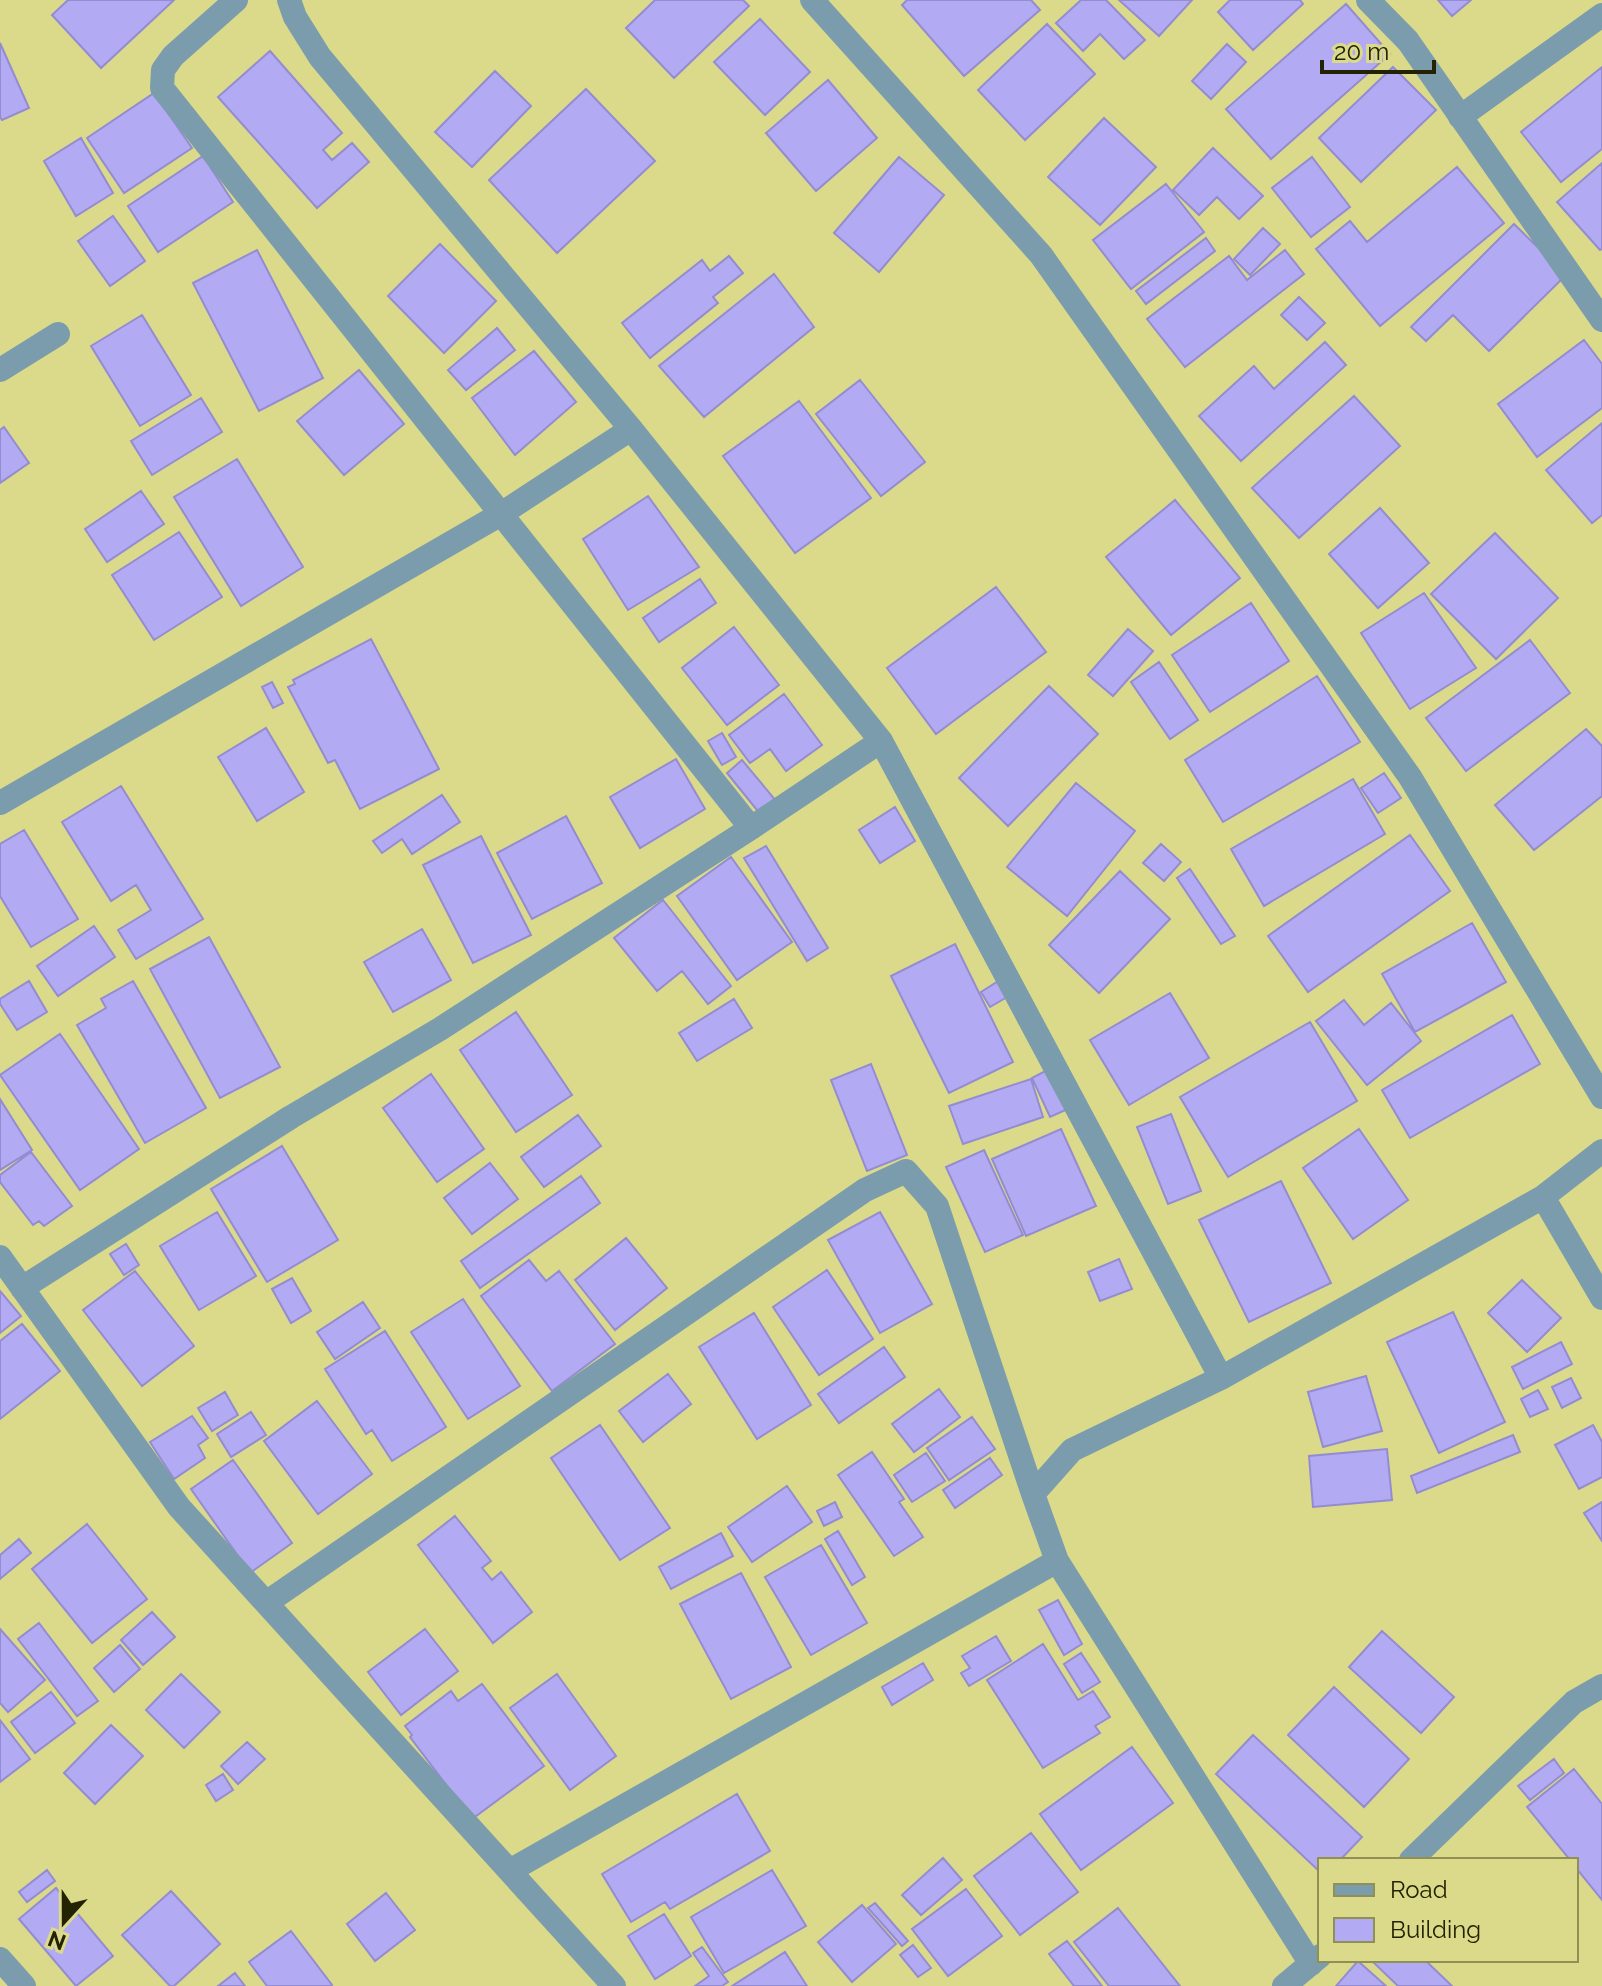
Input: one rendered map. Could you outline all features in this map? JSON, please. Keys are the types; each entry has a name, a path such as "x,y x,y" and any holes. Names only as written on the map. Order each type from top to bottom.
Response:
{"street":[{"path":"236,0 173,56 163,70 162,88 751,828"},
{"path":"289,0 295,17 320,57 631,429 881,741 1221,1378"},
{"path":"812,0 1041,255 1410,777 1602,1097"},
{"path":"1368,0 1408,41 1602,320"},
{"path":"1460,117 1602,15"},
{"path":"0,370 58,334"},
{"path":"0,803 501,514 631,429"},
{"path":"22,1288 291,1117 440,1029 881,741"},
{"path":"1033,1494 1072,1450 1221,1378 1543,1197 1602,1151"},
{"path":"266,1603 865,1190 906,1171 937,1206 1057,1561 1316,1960 1284,1986"},
{"path":"1543,1197 1602,1298"},
{"path":"0,1257 179,1507 614,1986"},
{"path":"511,1870 1057,1561"},
{"path":"1413,1858 1574,1702 1602,1686"},
{"path":"0,1959 24,1986"}],"building":[{"path":"68,0 174,0 101,68 52,15"},
{"path":"655,0 743,0 749,6 674,78 626,28"},
{"path":"907,0 1031,0 1040,10 964,76 902,5"},
{"path":"1081,0 1106,0 1145,40 1124,59 1100,34 1083,51 1056,23"},
{"path":"1119,0 1192,0 1159,36"},
{"path":"1230,0 1300,0 1303,4 1253,50 1218,12"},
{"path":"1438,0 1471,0 1452,16"},
{"path":"1346,4 1390,54 1271,159 1226,109"},
{"path":"760,19 810,72 765,115 714,62"},
{"path":"1047,24 1095,74 1025,140 978,90"},
{"path":"0,43 29,108 2,120 0,117"},
{"path":"1227,44 1246,62 1211,99 1192,81"},
{"path":"270,51 342,133 323,150 332,160 352,143 369,162 317,208 218,97"},
{"path":"1393,67 1436,110 1361,182 1319,138"},
{"path":"1602,67 1602,149 1561,182 1521,132"},
{"path":"495,71 531,106 472,167 435,132"},
{"path":"828,80 877,138 816,191 766,133"},
{"path":"586,89 655,161 557,253 489,180"},
{"path":"154,93 192,148 124,193 87,138"},
{"path":"1104,118 1156,167 1100,225 1048,177"},
{"path":"81,138 113,193 76,216 44,161"},
{"path":"1213,148 1263,196 1239,219 1217,197 1199,215 1173,190"},
{"path":"203,156 233,202 158,252 128,206"},
{"path":"899,157 944,195 879,272 834,233"},
{"path":"1312,157 1350,207 1311,237 1272,188"},
{"path":"1602,163 1602,249 1600,250 1557,202"},
{"path":"1457,167 1504,223 1380,326 1316,249 1350,221 1367,242"},
{"path":"1166,184 1204,232 1131,289 1093,240"},
{"path":"113,216 145,261 110,286 78,241"},
{"path":"1514,224 1566,275 1489,351 1453,315 1426,341 1411,327"},
{"path":"1263,228 1280,244 1250,275 1234,259"},
{"path":"1206,238 1215,251 1146,304 1136,291"},
{"path":"440,244 496,301 444,353 388,296"},
{"path":"257,250 323,378 259,411 193,283"},
{"path":"1285,250 1304,274 1185,367 1147,319 1229,256 1247,280"},
{"path":"729,256 743,273 713,297 718,303 650,358 622,323 702,260 710,271"},
{"path":"774,274 814,327 704,417 659,366"},
{"path":"1299,297 1325,323 1307,340 1281,315"},
{"path":"142,315 191,395 140,426 91,346"},
{"path":"497,328 515,350 466,390 448,370"},
{"path":"1584,340 1602,364 1602,408 1537,457 1498,404"},
{"path":"1325,342 1346,365 1241,461 1199,416 1254,366 1274,389"},
{"path":"534,351 576,402 515,455 472,398"},
{"path":"359,370 404,424 344,475 297,421"},
{"path":"860,380 925,462 881,496 816,414"},
{"path":"1354,396 1400,446 1299,538 1252,488"},
{"path":"201,398 222,432 152,475 131,441"},
{"path":"799,401 871,498 795,553 723,456"},
{"path":"1602,423 1602,515 1592,523 1546,470"},
{"path":"4,427 29,463 0,483 0,430"},
{"path":"237,459 303,567 241,606 174,497"},
{"path":"141,491 164,524 107,562 85,529"},
{"path":"648,496 699,567 628,610 583,539"},
{"path":"1175,500 1240,578 1171,635 1106,557"},
{"path":"1380,508 1429,563 1378,608 1329,554"},
{"path":"179,532 222,597 154,640 112,575"},
{"path":"1495,533 1558,598 1496,659 1431,594"},
{"path":"700,579 716,603 659,642 643,618"},
{"path":"996,587 1046,652 936,734 887,668"},
{"path":"1424,593 1476,668 1410,709 1361,633"},
{"path":"1251,603 1289,661 1210,712 1172,655"},
{"path":"734,627 779,685 727,725 682,668"},
{"path":"1128,629 1153,651 1113,696 1088,675"},
{"path":"371,639 439,769 360,809 335,760 328,763 288,687 295,684 293,680"},
{"path":"1530,640 1570,693 1466,771 1426,718"},
{"path":"1159,662 1198,720 1170,739 1131,682"},
{"path":"1317,676 1360,742 1223,822 1185,760"},
{"path":"272,682 283,703 273,708 262,687"},
{"path":"1049,686 1098,734 1008,826 959,778"},
{"path":"784,694 822,745 786,771 770,749 750,763 729,735"},
{"path":"266,728 304,792 257,821 218,757"},
{"path":"1586,729 1602,746 1602,796 1534,850 1495,805"},
{"path":"722,733 736,757 722,765 708,741"},
{"path":"676,759 705,809 640,848 610,797"},
{"path":"742,760 777,802 761,815 727,773"},
{"path":"1384,773 1401,798 1378,813 1361,788"},
{"path":"1353,779 1385,834 1264,906 1231,849"},
{"path":"1076,783 1135,831 1067,916 1007,867"},
{"path":"121,786 203,919 136,959 118,930 151,910 136,885 111,901 62,822"},
{"path":"442,795 460,822 412,854 402,839 382,853 373,841"},
{"path":"895,807 915,841 880,863 859,830"},
{"path":"566,816 602,883 532,919 497,853"},
{"path":"24,830 78,919 31,947 0,896 0,844"},
{"path":"1410,835 1450,891 1308,992 1268,936"},
{"path":"481,836 531,935 473,963 423,865"},
{"path":"1161,844 1181,862 1164,881 1143,863"},
{"path":"766,846 828,948 807,961 744,858"},
{"path":"731,857 792,942 737,980 677,896"},
{"path":"1190,869 1235,936 1221,944 1177,878"},
{"path":"1120,871 1170,919 1099,993 1049,945"},
{"path":"663,900 731,986 708,1004 682,971 657,991 614,938"},
{"path":"1472,923 1506,982 1415,1032 1382,974"},
{"path":"94,926 115,957 58,996 37,966"},
{"path":"422,929 451,980 393,1012 364,962"},
{"path":"209,937 280,1067 220,1098 150,969"},
{"path":"955,944 1013,1062 949,1093 891,976"},
{"path":"1000,980 1009,996 990,1007 981,992"},
{"path":"29,981 47,1012 17,1030 0,1004 0,999"},
{"path":"133,981 206,1108 145,1143 77,1025 106,1008 101,999"},
{"path":"1170,993 1209,1058 1129,1105 1090,1040"},
{"path":"734,999 752,1028 697,1061 679,1033"},
{"path":"1344,1000 1364,1025 1391,1003 1421,1041 1367,1085 1316,1021"},
{"path":"516,1012 572,1095 516,1132 460,1050"},
{"path":"1512,1015 1540,1064 1410,1138 1382,1090"},
{"path":"1310,1022 1357,1101 1228,1177 1180,1097"},
{"path":"60,1034 139,1149 80,1190 0,1075"},
{"path":"871,1064 907,1155 867,1171 831,1080"},
{"path":"1051,1068 1070,1108 1050,1117 1032,1078"},
{"path":"431,1074 484,1149 437,1182 383,1108"},
{"path":"1031,1079 1043,1117 963,1144 949,1106"},
{"path":"0,1099 32,1150 0,1170"},
{"path":"1171,1114 1201,1191 1168,1204 1137,1127"},
{"path":"578,1115 601,1146 544,1187 521,1157"},
{"path":"1061,1129 1096,1206 1026,1236 992,1159"},
{"path":"1359,1129 1408,1200 1353,1239 1303,1168"},
{"path":"282,1146 338,1240 267,1282 211,1189"},
{"path":"984,1150 1023,1235 985,1252 946,1167"},
{"path":"31,1152 72,1206 44,1226 39,1221 33,1225 0,1182 0,1175"},
{"path":"490,1163 518,1199 472,1234 444,1198"},
{"path":"581,1176 600,1203 480,1288 461,1261"},
{"path":"1281,1181 1331,1283 1249,1322 1199,1220"},
{"path":"217,1212 256,1276 199,1310 160,1246"},
{"path":"880,1212 932,1304 880,1333 828,1240"},
{"path":"626,1238 667,1288 615,1330 575,1280"},
{"path":"126,1244 139,1265 124,1275 110,1254"},
{"path":"1119,1259 1132,1289 1100,1301 1088,1272"},
{"path":"529,1260 546,1281 559,1271 615,1344 552,1391 481,1296"},
{"path":"827,1270 873,1339 819,1375 773,1307"},
{"path":"135,1271 194,1346 142,1386 83,1310"},
{"path":"292,1278 311,1311 291,1323 272,1289"},
{"path":"1522,1280 1561,1318 1527,1352 1488,1313"},
{"path":"0,1291 21,1316 0,1333"},
{"path":"463,1299 520,1386 468,1419 411,1332"},
{"path":"363,1302 380,1328 335,1359 317,1332"},
{"path":"1453,1312 1505,1422 1439,1453 1387,1342"},
{"path":"754,1313 811,1405 757,1439 699,1347"},
{"path":"22,1324 60,1371 0,1419 0,1341"},
{"path":"385,1331 446,1427 392,1461 372,1430 366,1434 325,1369"},
{"path":"1561,1342 1572,1364 1523,1389 1512,1367"},
{"path":"884,1347 905,1377 839,1423 818,1394"},
{"path":"668,1374 691,1404 643,1442 619,1411"},
{"path":"1366,1376 1382,1431 1323,1447 1308,1392"},
{"path":"1571,1378 1581,1398 1562,1408 1552,1387"},
{"path":"939,1389 960,1417 914,1452 892,1424"},
{"path":"1538,1390 1548,1409 1530,1417 1521,1399"},
{"path":"225,1392 238,1415 212,1431 198,1408"},
{"path":"317,1401 372,1474 318,1514 264,1441"},
{"path":"251,1412 266,1435 231,1457 217,1434"},
{"path":"192,1416 208,1438 198,1445 205,1458 174,1479 150,1442"},
{"path":"972,1417 995,1449 949,1480 927,1448"},
{"path":"600,1425 670,1528 620,1560 551,1458"},
{"path":"1593,1425 1602,1442 1602,1477 1579,1489 1555,1445"},
{"path":"1513,1435 1520,1452 1417,1493 1411,1476"},
{"path":"1387,1449 1392,1500 1313,1507 1309,1456"},
{"path":"872,1452 904,1499 899,1502 923,1537 894,1556 838,1475"},
{"path":"926,1453 945,1481 912,1502 894,1475"},
{"path":"990,1458 1002,1475 955,1508 943,1490"},
{"path":"233,1460 292,1543 250,1573 191,1489"},
{"path":"787,1486 812,1522 752,1562 728,1527"},
{"path":"835,1502 842,1517 824,1526 817,1511"},
{"path":"1602,1502 1602,1541 1584,1513"},
{"path":"455,1516 491,1561 482,1568 492,1580 501,1572 532,1612 493,1643 418,1545"},
{"path":"87,1524 147,1599 92,1643 32,1569"},
{"path":"838,1531 865,1577 852,1585 825,1539"},
{"path":"721,1533 733,1556 671,1589 659,1567"},
{"path":"19,1539 31,1553 0,1579 0,1555"},
{"path":"821,1545 867,1623 811,1655 765,1577"},
{"path":"741,1573 791,1667 731,1699 680,1604"},
{"path":"1058,1600 1082,1644 1064,1655 1039,1610"},
{"path":"152,1612 175,1637 143,1665 121,1640"},
{"path":"39,1623 98,1701 77,1716 18,1639"},
{"path":"0,1629 45,1680 8,1712 0,1703"},
{"path":"425,1629 458,1671 401,1715 368,1672"},
{"path":"1382,1631 1454,1697 1421,1733 1349,1667"},
{"path":"996,1636 1011,1661 969,1686 961,1673 970,1668 962,1656"},
{"path":"1043,1644 1078,1700 1093,1691 1110,1717 1095,1726 1100,1733 1043,1768 987,1680"},
{"path":"120,1645 140,1669 114,1692 94,1668"},
{"path":"1081,1653 1100,1682 1082,1693 1064,1664"},
{"path":"923,1663 933,1680 892,1705 882,1687"},
{"path":"181,1674 220,1712 184,1748 146,1710"},
{"path":"557,1674 616,1756 570,1790 510,1708"},
{"path":"482,1684 544,1766 472,1819 405,1726 451,1691 458,1701"},
{"path":"1334,1687 1409,1759 1364,1807 1288,1735"},
{"path":"51,1692 75,1723 35,1753 11,1722"},
{"path":"0,1720 30,1759 0,1782"},
{"path":"111,1725 143,1756 95,1804 64,1773"},
{"path":"1253,1735 1362,1837 1342,1858 1318,1858 1318,1870 1216,1774"},
{"path":"247,1742 265,1759 238,1784 221,1766"},
{"path":"1132,1747 1173,1803 1081,1870 1040,1814"},
{"path":"1554,1759 1564,1773 1530,1800 1518,1786"},
{"path":"1574,1769 1602,1804 1602,1900 1578,1870 1578,1858 1568,1858 1527,1807"},
{"path":"223,1774 233,1790 216,1801 206,1785"},
{"path":"737,1794 770,1851 670,1909 665,1902 631,1922 602,1874"},
{"path":"1031,1833 1078,1892 1020,1935 974,1876"},
{"path":"943,1858 962,1880 921,1915 902,1895"},
{"path":"47,1870 55,1881 27,1902 19,1892"},
{"path":"772,1870 806,1926 724,1973 691,1917"},
{"path":"56,1888 113,1956 76,1986 19,1919"},
{"path":"966,1889 1002,1936 948,1976 912,1929"},
{"path":"171,1891 220,1944 174,1986 170,1986 122,1935"},
{"path":"386,1893 415,1930 375,1961 347,1924"},
{"path":"875,1903 908,1941 902,1946 868,1908"},
{"path":"862,1905 896,1944 852,1982 818,1942"},
{"path":"1118,1908 1180,1986 1109,1986 1074,1942"},
{"path":"664,1914 691,1956 655,1979 628,1936"},
{"path":"291,1931 331,1986 267,1986 249,1962"},
{"path":"1067,1941 1102,1986 1074,1986 1049,1954"},
{"path":"913,1945 931,1968 918,1977 900,1955"},
{"path":"702,1947 728,1982 722,1986 695,1986 709,1976 693,1953"},
{"path":"785,1952 807,1986 732,1986"},
{"path":"1359,1962 1386,1986 1336,1986"},
{"path":"1373,1962 1427,1962 1452,1986 1398,1986"},
{"path":"235,1973 245,1986 218,1986"}]}
